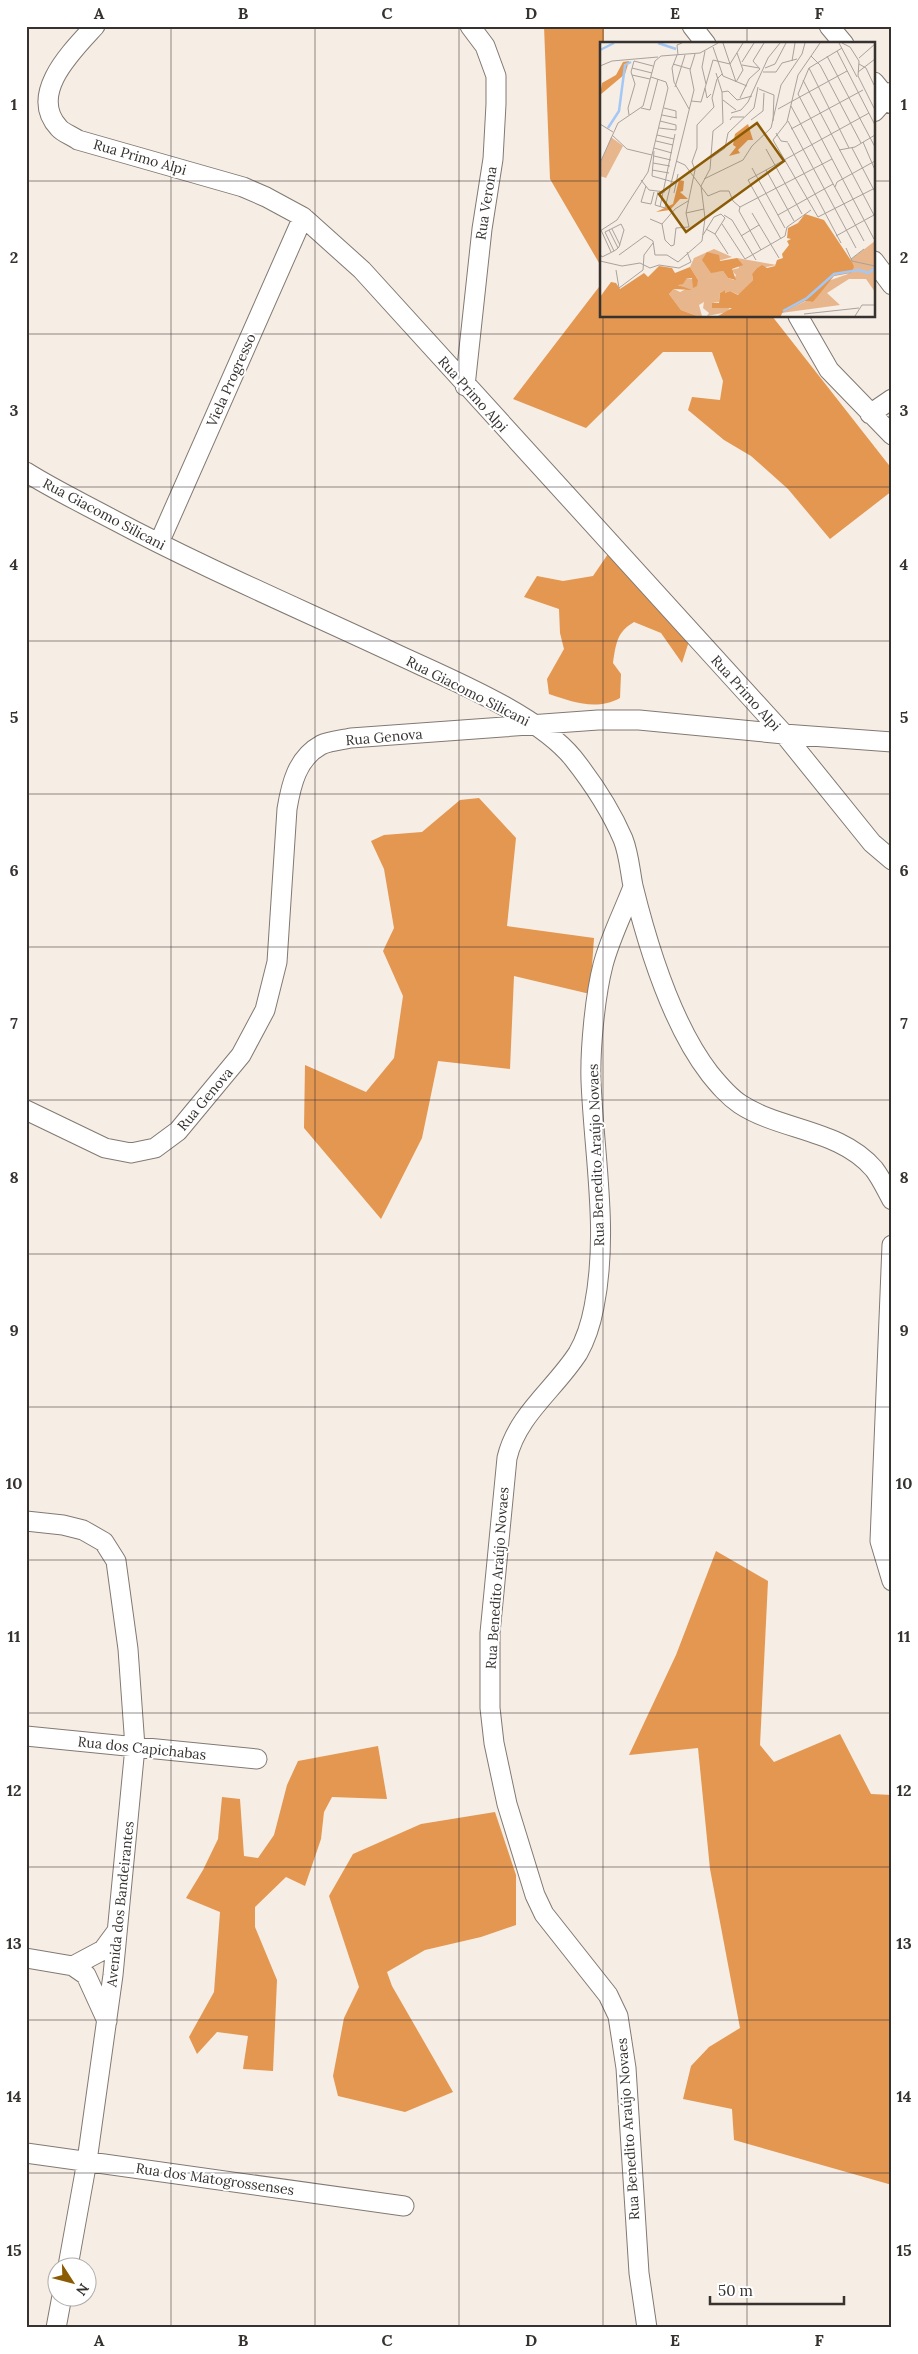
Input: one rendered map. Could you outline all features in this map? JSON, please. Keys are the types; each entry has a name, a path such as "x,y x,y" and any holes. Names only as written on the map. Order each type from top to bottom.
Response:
{"street":[{"name":"Rua Primo Alpi","path":"95,26 66,57 50,86 48,109 59,128 78,140 243,187 303,217 362,270 465,386 784,734 872,844 892,860"},
{"name":"Rua Verona","path":"465,386 482,229 493,158 496,104 496,76 485,46 470,26"},
{"path":"692,26 704,42"},
{"path":"830,26 842,42"},
{"path":"876,84 890,98 876,110"},
{"name":"Viela Progresso","path":"159,544 303,217"},
{"path":"876,264 892,285"},
{"path":"799,318 829,370 892,435"},
{"path":"870,414 892,399"},
{"name":"Rua Giacomo Silicani","path":"26,472 159,544 462,685 536,725 571,756 603,801 624,843 633,887 670,1003 693,1048 723,1090 740,1104 834,1141 856,1153 872,1167 884,1182 892,1200"},
{"name":"Rua Genova","path":"26,1110 105,1148 131,1153 155,1148 178,1131 241,1055 265,1010 276,962 287,808 291,783 304,760 321,745 351,738 598,720 639,720 892,742"},
{"name":"Rua Benedito Araújo Novaes","path":"633,887 603,965 597,997 591,1079 601,1232 600,1273 594,1307 587,1334 578,1353 518,1428 510,1444 493,1593 489,1666 490,1708 500,1777 535,1895 553,1928 608,1995 618,2016 626,2068 639,2273 647,2328"},
{"path":"892,1245 880,1541 892,1581"},
{"name":"Avenida dos Bandeirantes","path":"26,1521 76,1529 104,1542 116,1561 128,1649 135,1747 118,1930 107,2021 88,2161 70,2256"},
{"name":"Rua dos Capichabas","path":"26,1736 257,1759"},
{"path":"73,1966 103,1950 118,1930"},
{"path":"26,1958 73,1966 86,1975 107,2021"},
{"name":"Rua dos Matogrossenses","path":"26,2153 404,2206"},
{"path":"56,2328 60,2306"}],"shaded area":[{"path":"544,26 604,26 604,42 600,42 600,265 550,179"},
{"path":"600,286 600,318 774,318 892,469 892,491 830,539 788,489 751,456 724,440 688,410 692,397 720,400 723,381 712,352 663,352 586,428 513,399"},
{"path":"608,554 690,638 682,663 661,633 634,622 621,634 615,650 613,663 621,674 620,698 611,702 593,705 549,694 547,679 564,649 560,633 559,609 524,597 537,576 563,581 593,576"},
{"path":"479,798 516,838 507,926 594,938 590,994 514,976 510,1069 438,1061 422,1138 381,1219 304,1128 305,1065 366,1092 394,1058 403,996 383,951 394,928 384,869 371,841 384,835 422,832 460,800"},
{"path":"716,1551 768,1581 760,1745 774,1762 840,1734 871,1794 892,1795 892,2185 734,2140 732,2109 683,2099 691,2066 709,2047 740,2028 710,1869 698,1748 629,1755 676,1655"},
{"path":"378,1746 387,1799 332,1797 324,1812 321,1839 305,1886 286,1877 255,1907 255,1927 277,1980 273,2071 243,2069 248,2036 217,2032 197,2054 189,2037 214,1992 220,1912 186,1898 203,1870 218,1839 222,1797 240,1799 244,1856 258,1858 274,1835 287,1785 298,1761"},
{"path":"495,1812 516,1875 516,1925 481,1937 425,1950 387,1972 392,1986 453,2092 405,2112 338,2096 333,2076 344,2018 359,1987 329,1896 353,1854 421,1824"}]}
